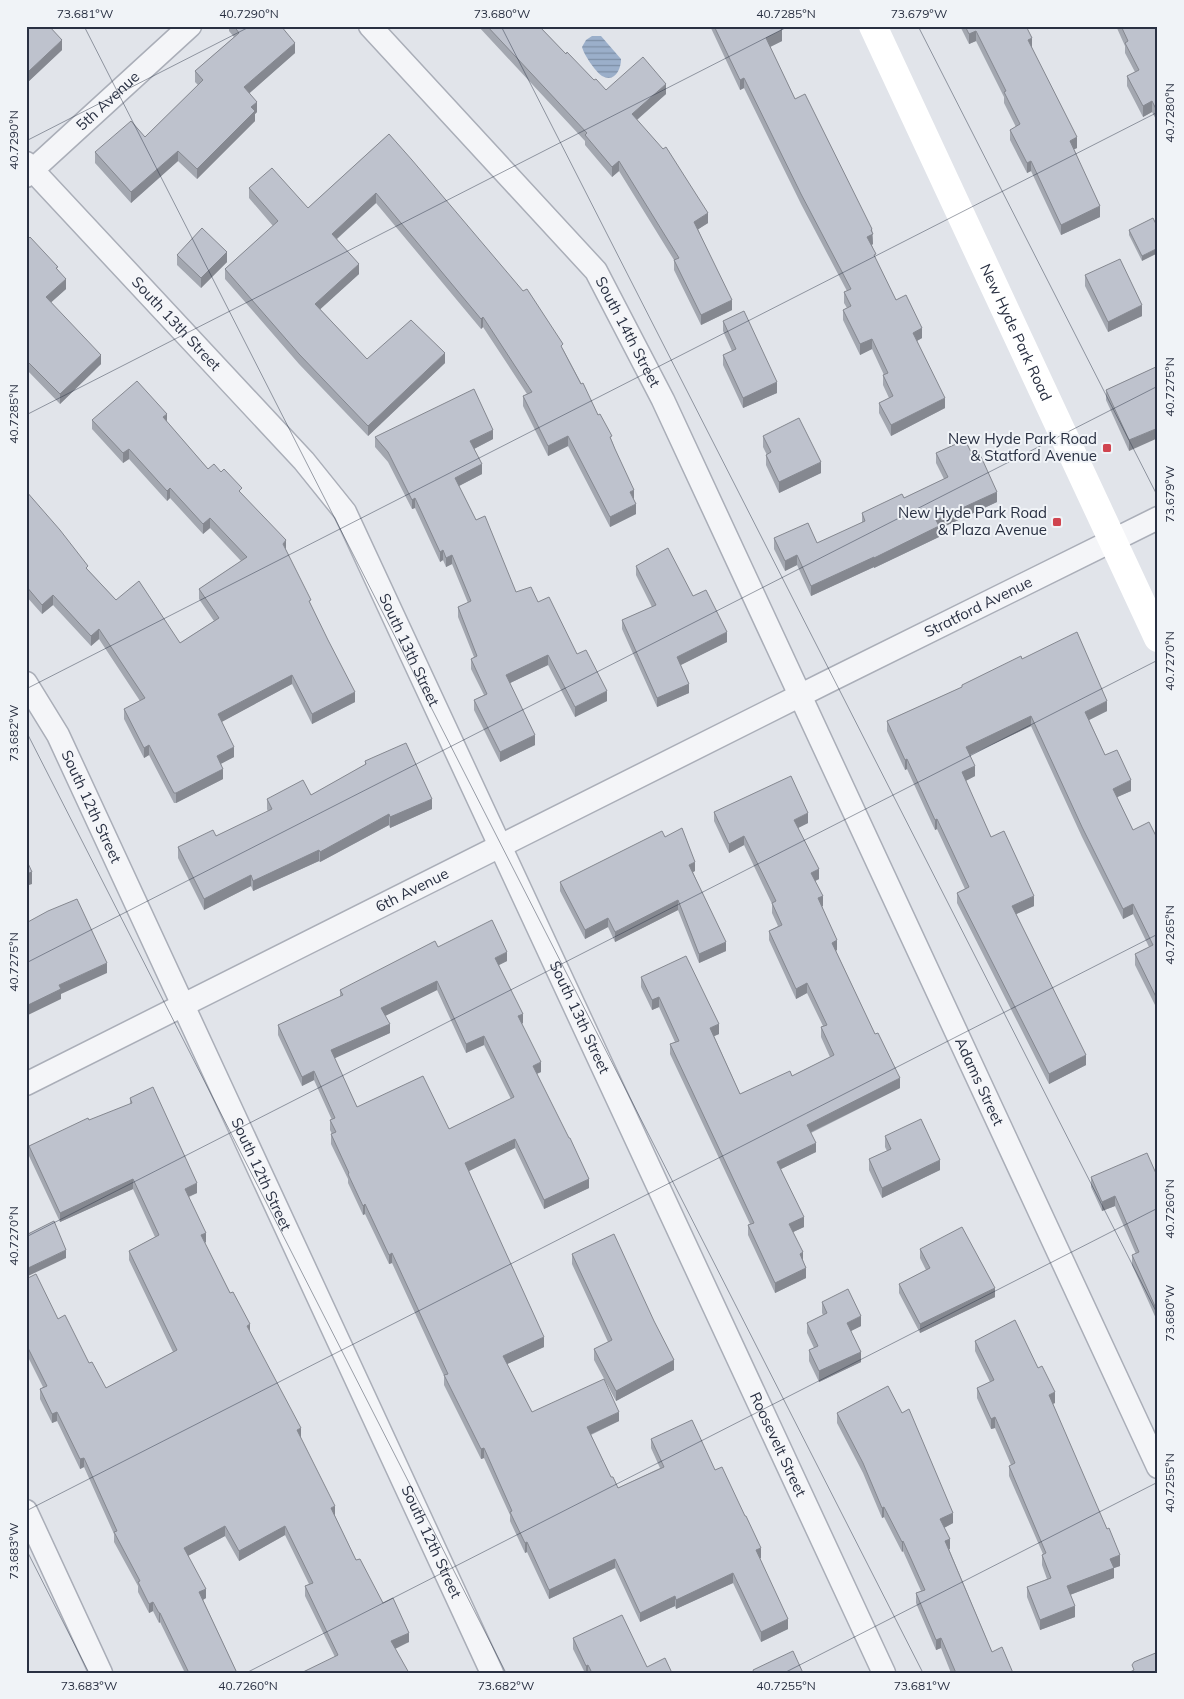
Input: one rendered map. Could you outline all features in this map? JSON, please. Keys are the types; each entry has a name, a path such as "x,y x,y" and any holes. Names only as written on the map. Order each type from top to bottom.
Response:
{"main road":[{"name":"New Hyde Park Road","path":"873,26 1158,638"}],"street":[{"name":"5th Avenue","path":"28,169 190,26"},
{"name":"South 14th Street","path":"370,26 596,271 663,400 800,696"},
{"name":"South 13th Street","path":"28,169 304,461 345,512 672,1217"},
{"name":"Stratford Avenue","path":"800,696 1158,518"},
{"name":"South 12th Street","path":"26,683 58,735 491,1671"},
{"name":"6th Avenue","path":"26,1084 183,1007 800,696"},
{"name":"Adams Street","path":"800,696 1158,1467"},
{"name":"Roosevelt Street","path":"672,1217 884,1673"},
{"path":"26,1512 101,1673"}],"water":[{"path":"592,36 601,36 621,59 618,71 610,78 599,74 582,47 586,40"}],"building":[{"path":"26,26 49,26 62,40 28,72 26,70"},
{"path":"234,26 281,26 295,43 244,87 257,102 251,107 255,111 197,169 178,151 131,192 95,152 131,121 145,137 203,80 195,71 239,33"},
{"path":"487,26 539,26 566,54 567,52 606,90 643,57 666,84 632,114 663,149 666,147 708,213 694,222 732,300 701,315 674,260 679,258 619,161 612,167 585,135 587,133"},
{"path":"714,26 780,26 782,30 766,38 795,99 805,94 872,229 873,234 867,237 896,300 906,295 922,328 913,333 945,398 891,425 879,403 893,396 883,375 888,373 872,339 860,344 843,310 851,306 844,292 851,289 801,194 744,78 740,80"},
{"path":"965,26 1026,26 1032,38 1028,40 1077,137 1070,141 1100,206 1061,225 1031,161 1027,163 1010,130 1020,124 1004,92 1006,91 976,31 969,34"},
{"path":"1121,26 1158,26 1158,113 1152,101 1143,106 1127,76 1139,70 1125,43 1128,41"},
{"path":"389,134 523,291 527,289 563,344 561,346 581,384 583,383 598,415 600,414 612,436 610,437 634,490 630,492 636,504 610,517 568,436 548,446 523,396 532,392 483,317 481,319 376,193 332,234 359,264 315,304 367,359 411,320 445,353 368,426 299,354 225,269 278,221 249,188 272,168 308,208"},
{"path":"1153,218 1158,228 1158,248 1142,256 1129,230"},
{"path":"202,228 227,252 201,278 177,255"},
{"path":"30,237 58,267 56,268 66,279 46,297 101,355 60,394 26,360 26,241"},
{"path":"1120,259 1142,305 1108,322 1085,275"},
{"path":"744,311 777,382 743,398 723,355 736,349 723,321"},
{"path":"1158,366 1158,428 1129,440 1106,390"},
{"path":"137,381 167,414 163,417 208,469 214,464 221,472 224,469 242,488 239,491 286,540 283,544 311,600 309,601 355,692 312,714 292,675 218,714 234,747 217,756 223,769 176,793 174,793 149,745 144,748 124,709 145,698 99,629 91,636 53,595 42,605 26,586 26,491 60,530 88,566 86,568 116,600 139,581 180,643 219,618 199,589 247,557 210,518 203,524 170,488 167,491 129,449 123,453 92,420"},
{"path":"474,389 493,430 470,441 482,464 455,478 476,520 485,516 516,592 531,587 538,602 549,597 577,654 586,650 607,691 575,707 548,655 506,675 535,735 500,752 474,700 487,694 471,659 477,656 458,607 471,601 452,555 446,558 443,550 440,552 415,498 412,500 388,452 375,437"},
{"path":"799,418 821,462 779,482 766,455 771,452 763,436"},
{"path":"965,440 971,452 978,450 997,492 936,520 939,526 811,586 797,555 785,561 774,538 808,523 817,543 865,521 862,513 902,494 904,498 948,477 936,453"},
{"path":"668,548 693,596 706,590 727,632 677,657 689,684 657,698 622,620 656,605 636,566"},
{"path":"1077,632 1107,701 1085,712 1105,755 1117,750 1131,780 1113,789 1133,830 1149,822 1158,840 1158,1001 1135,954 1153,945 1133,904 1123,909 1082,827 1031,716 966,747 975,766 962,772 991,837 1004,831 1034,896 1012,906 1086,1055 1049,1074 957,893 969,887 887,721 962,687 962,685 1021,656 1022,659"},
{"path":"406,743 432,799 390,817 389,814 320,852 319,850 253,881 251,875 204,899 178,847 213,830 216,836 272,809 267,799 303,780 311,795 366,764 365,761"},
{"path":"791,776 808,813 794,820 819,869 811,873 823,896 818,898 837,940 832,943 875,1034 878,1033 900,1078 807,1125 816,1143 777,1162 804,1217 789,1224 803,1252 800,1254 806,1268 775,1283 748,1225 754,1223 670,1044 679,1041 659,997 652,1000 641,977 686,956 719,1024 710,1028 740,1094 790,1071 792,1076 834,1055 821,1027 827,1025 807,983 796,989 769,931 782,925 772,903 776,901 744,836 729,844 714,812"},
{"path":"682,828 695,862 689,865 726,942 699,954 678,900 615,932 608,918 585,930 560,882 662,831 665,837"},
{"path":"26,859 32,872 26,874"},
{"path":"77,899 107,963 59,985 61,989 26,1006 26,923"},
{"path":"492,920 507,952 495,958 523,1014 518,1016 541,1062 533,1066 589,1179 544,1200 515,1139 465,1163 544,1337 503,1356 532,1412 604,1379 619,1412 587,1427 618,1488 664,1467 651,1439 692,1420 715,1470 722,1467 746,1516 761,1548 756,1550 788,1619 761,1632 733,1573 676,1600 675,1596 640,1613 615,1559 549,1590 527,1542 525,1543 510,1512 512,1511 484,1448 481,1449 444,1375 448,1374 392,1253 389,1255 365,1204 363,1206 348,1174 331,1134 336,1132 330,1120 335,1118 314,1071 302,1077 278,1025 343,995 340,990 435,941 438,947","holes":["437,981 466,1044 484,1036 514,1097 449,1129 423,1076 357,1107 331,1050 390,1024 381,1008"]},
{"path":"153,1087 197,1183 185,1189 206,1233 201,1235 230,1293 233,1292 250,1324 247,1326 301,1428 297,1430 335,1506 331,1508 356,1560 360,1559 383,1603 393,1598 409,1633 391,1641 409,1673 301,1673 338,1655 305,1586 313,1583 285,1526 239,1551 225,1526 184,1548 206,1589 199,1592 237,1673 189,1673 160,1613 153,1602 149,1604 138,1582 140,1581 114,1532 117,1531 84,1458 80,1459 57,1412 52,1414 40,1389 47,1386 26,1344 26,1279 36,1274 58,1319 65,1315 89,1363 92,1362 106,1388 177,1350 129,1251 159,1235 133,1179 60,1213 29,1146 88,1118 89,1120 132,1103 130,1098"},
{"path":"921,1119 940,1160 882,1188 869,1159 891,1149 885,1136"},
{"path":"1147,1153 1158,1178 1158,1313 1132,1255 1139,1252 1115,1196 1102,1202 1091,1177"},
{"path":"54,1221 66,1250 26,1269 26,1235"},
{"path":"962,1227 995,1288 920,1324 899,1284 930,1268 920,1249"},
{"path":"614,1234 674,1360 616,1391 594,1349 612,1340 572,1254"},
{"path":"848,1289 861,1316 847,1323 861,1352 819,1371 809,1350 818,1346 807,1323 827,1313 822,1302"},
{"path":"1015,1320 1038,1368 1042,1366 1055,1392 1049,1395 1120,1555 1110,1559 1114,1568 1067,1586 1075,1606 1040,1620 1027,1587 1051,1578 1042,1555 1046,1553 1009,1466 1015,1463 995,1417 991,1419 977,1388 994,1380 975,1341"},
{"path":"888,1386 902,1413 909,1409 953,1513 940,1519 950,1539 945,1541 992,1652 1002,1647 1013,1673 956,1673 941,1638 936,1640 916,1593 925,1590 903,1541 884,1507 882,1508 863,1463 837,1413"},
{"path":"622,1615 647,1667 665,1658 672,1673 592,1673 588,1665 586,1666 573,1638"},
{"path":"793,1651 803,1673 754,1673 753,1670"},
{"path":"1158,1652 1158,1673 1128,1673 1134,1670 1132,1665 1134,1662"}],"place":[{"name":"New Hyde Park Road & Statford Avenue","path":"1107,448"},
{"name":"New Hyde Park Road & Plaza Avenue","path":"1057,522"}]}
